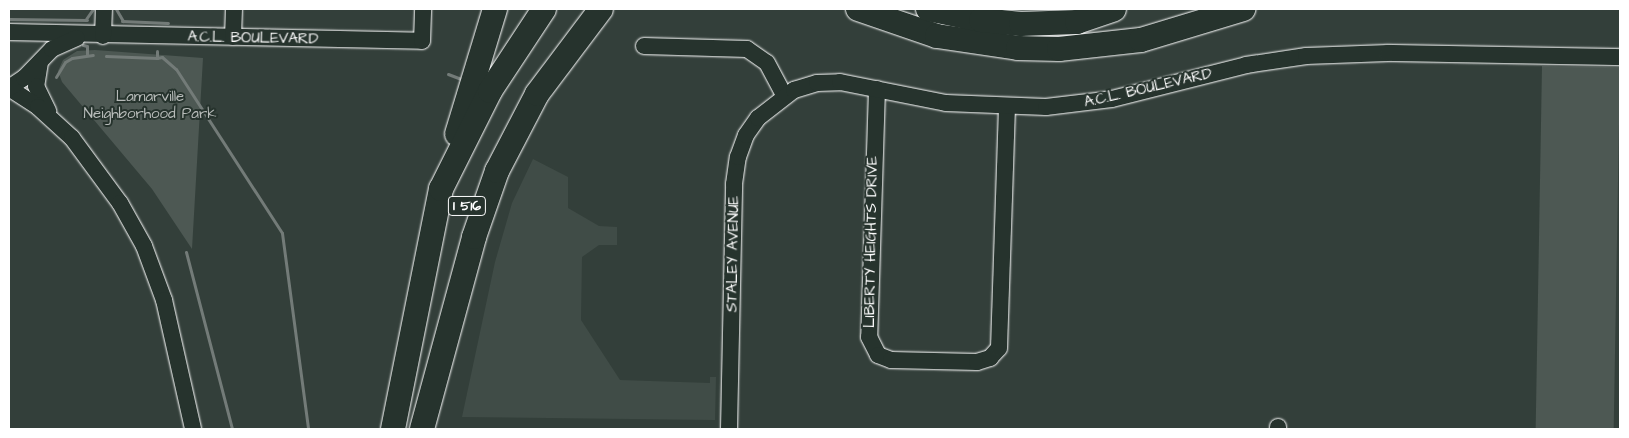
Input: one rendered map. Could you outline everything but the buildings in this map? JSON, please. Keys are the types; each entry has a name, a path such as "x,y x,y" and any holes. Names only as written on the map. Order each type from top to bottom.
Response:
{"highway":[{"path":"441,189 495,9"},
{"name":"I 516","path":"393,429 441,189 490,91 524,35 544,9"},
{"name":"I 516","path":"416,429 448,274 471,194 506,119 529,78 580,9"},
{"path":"422,429 474,237 498,171 537,94 600,9"},
{"path":"858,9 937,36 1018,48 1059,49 1140,40 1243,9"},
{"path":"928,9 981,20 1030,24 1077,22 1114,9"}],"street":[{"path":"103,36 104,9"},
{"path":"233,37 234,9"},
{"name":"A.C.L. BOULEVARD","path":"9,32 103,36 422,41 423,9"},
{"path":"9,40 26,33"},
{"name":"A.C.L. BOULEVARD","path":"9,88 58,45 83,35"},
{"path":"644,46 734,47 752,51 767,63 784,96"},
{"name":"A.C.L. BOULEVARD","path":"784,96 828,82 877,89 946,103 1007,107 1062,106 1112,99 1246,65 1306,56 1388,53 1620,58"},
{"path":"41,61 36,86 53,120"},
{"path":"9,88 53,120 91,160 144,246 164,300 193,429"},
{"name":"LIBERTY HEIGHTS DRIVE","path":"877,89 869,337 878,355 891,360 984,362 999,348 1007,107"},
{"name":"STALEY AVENUE","path":"729,429 736,169 741,146 750,128 765,110 784,96"}],"shaded area":[{"path":"533,159 568,177 568,208 599,226 617,227 617,245 599,245 582,257 581,320 620,380 710,383 710,377 716,377 715,420 462,417 495,262 512,203"}],"green space":[{"name":"Lamarville Neighborhood Park","path":"95,50 203,58 192,249 152,189 62,82 58,71 63,60 77,51"},
{"path":"1542,66 1620,67 1614,429 1536,429"}],"waterway":[{"path":"86,19 93,9"},
{"path":"116,9 123,21"},
{"path":"9,19 87,20"},
{"path":"122,21 168,23"},
{"path":"83,45 87,46 87,55"},
{"path":"157,51 157,58 162,57 176,69 282,233 308,429"},
{"path":"56,77 65,62 72,58 93,55"},
{"path":"106,56 157,58"},
{"path":"448,74 461,79"},
{"path":"186,252 232,429"}]}
